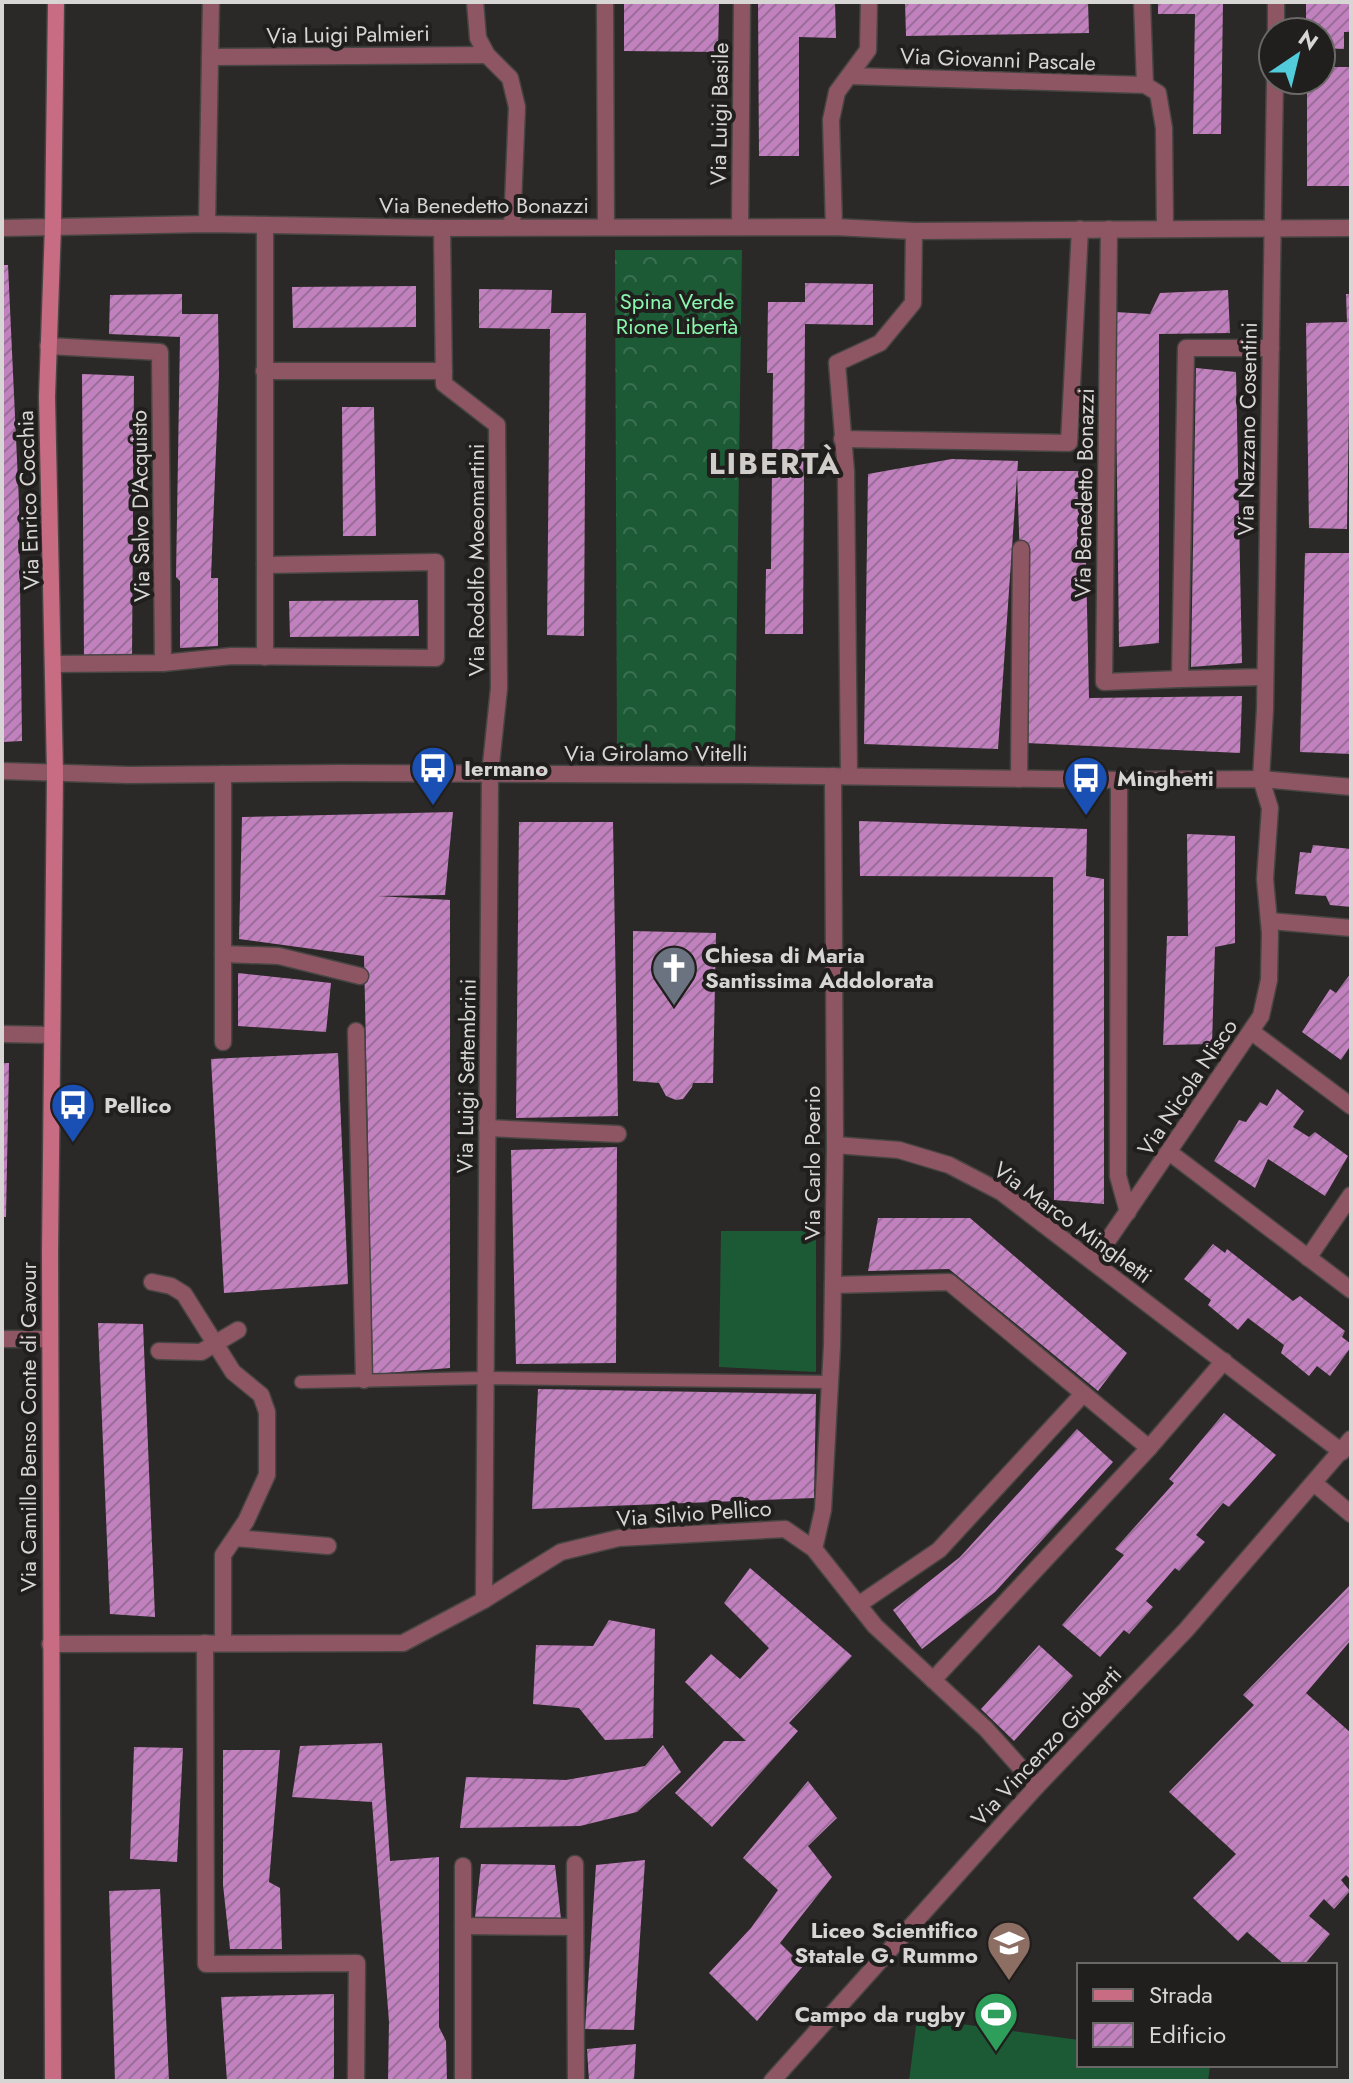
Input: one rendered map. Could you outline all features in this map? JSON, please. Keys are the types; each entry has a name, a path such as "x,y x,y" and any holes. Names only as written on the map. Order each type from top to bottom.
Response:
{"main road":[{"name":"Via Enrico Cocchia","path":"55,773 48,346 56,2"},
{"name":"Via Camillo Benso Conte di Cavour","path":"53,2081 50,1339 55,773"}],"street":[{"path":"207,224 211,2"},
{"path":"475,2 478,38 487,55 510,78 517,107 512,227"},
{"path":"605,2 606,227"},
{"name":"Via Luigi Basile","path":"740,227 742,2"},
{"path":"834,227 831,120 837,92 868,50 869,2"},
{"path":"1142,2 1145,85 1158,93 1164,128 1165,228"},
{"name":"Via Luigi Palmieri","path":"210,57 487,55"},
{"name":"Via Giovanni Pascale","path":"850,76 1145,85"},
{"name":"Via Nazzano Cosentini","path":"1261,779 1275,96"},
{"path":"265,225 265,657"},
{"name":"Via Benedetto Bonazzi","path":"53,226 834,227 914,231 1351,228"},
{"path":"2,228 53,226"},
{"path":"264,371 444,371 442,228"},
{"name":"Via Benedetto Bonazzi","path":"842,439 1069,443 1080,229"},
{"name":"Via Benedetto Bonazzi","path":"1109,229 1104,682 1265,677"},
{"path":"841,776 846,472 837,363 880,343 913,303 914,231"},
{"name":"Via Salvo D'Acquisto","path":"48,346 160,352 163,663"},
{"path":"1180,679 1186,348 1271,348"},
{"name":"Via Rodolfo Moeomartini","path":"444,371 444,384 497,425 499,688 490,774"},
{"path":"1019,779 1021,549"},
{"path":"53,664 163,663 232,656 436,658 436,562 265,565"},
{"name":"Via Girolamo Vitelli","path":"2,771 1261,779 1351,787"},
{"path":"223,774 223,1042"},
{"name":"Via Luigi Settembrini","path":"484,1600 490,774"},
{"name":"Via Carlo Poerio","path":"814,1549 823,1510 830,1382 841,776"},
{"name":"Via Nicola Nisco","path":"1093,1262 1261,1016 1269,980 1265,879 1270,808 1261,779"},
{"path":"1119,780 1118,1176 1128,1212"},
{"path":"1269,921 1351,928"},
{"path":"223,954 279,956 360,976"},
{"path":"356,1031 364,1380"},
{"path":"1252,1032 1351,1106"},
{"path":"2,1034 51,1035"},
{"path":"487,1128 618,1134"},
{"name":"Via Marco Minghetti","path":"835,1145 899,1150 949,1165 1001,1192 1224,1361 1346,1446"},
{"path":"1169,1152 1351,1290"},
{"path":"1308,1258 1351,1195"},
{"path":"152,1282 171,1286 184,1294 233,1372 261,1395 267,1412 267,1475 246,1521 223,1555 223,1643"},
{"path":"833,1285 949,1282 1149,1448"},
{"path":"159,1351 201,1352 238,1330"},
{"path":"2,1339 50,1339"},
{"path":"933,1680 1149,1448 1224,1361"},
{"path":"858,1605 939,1550 1083,1394"},
{"name":"Via Vincenzo Gioberti","path":"772,2081 1037,1786 1186,1630 1346,1446"},
{"path":"1314,1483 1351,1514"},
{"name":"Via Silvio Pellico","path":"50,1644 403,1643 484,1600 561,1552 619,1538 785,1529 814,1549 875,1626 986,1729 1037,1786"},
{"path":"235,1538 328,1546"},
{"path":"205,1643 206,1964 357,1963 356,2081"},
{"path":"575,1864 576,2081"},
{"path":"463,1866 463,2081"},
{"path":"463,1926 575,1927"}],"lane":[{"path":"301,1382 486,1378 830,1382"}],"green space":[{"name":"Spina Verde Rione Libertà","path":"615,250 742,250 735,752 617,748"},
{"path":"721,1231 816,1231 816,1372 719,1367"},
{"name":"Campo da rugby","path":"917,2018 1077,2040 1077,2067 1210,2067 1208,2081 909,2081"}],"building":[{"path":"624,2 719,2 718,52 624,51"},
{"path":"758,2 835,2 836,38 799,37 799,156 759,156"},
{"path":"905,2 1088,2 1089,33 906,36"},
{"path":"1158,2 1223,2 1221,134 1193,134 1195,14 1158,14"},
{"path":"1306,2 1351,2 1351,32 1344,32 1344,49 1337,49 1337,16 1306,16"},
{"path":"1337,67 1351,67 1351,186 1307,186 1307,96 1337,96"},
{"path":"2,265 8,265 19,503 22,741 2,742"},
{"path":"805,283 873,284 873,325 805,324 803,634 765,634 766,569 771,569 773,373 767,373 768,302 805,302"},
{"path":"416,286 416,327 293,328 292,287"},
{"path":"479,289 552,290 551,313 586,313 584,636 547,635 550,329 479,328"},
{"path":"1228,290 1230,333 1159,334 1159,643 1119,647 1115,312 1150,314 1160,293"},
{"path":"182,294 182,314 218,314 219,374 211,578 218,578 218,646 180,648 180,581 176,577 180,337 109,334 110,295"},
{"path":"1346,294 1351,294 1347,529 1309,528 1306,323 1347,322"},
{"path":"1196,368 1236,372 1242,663 1191,667"},
{"path":"82,374 134,376 132,657 84,657"},
{"path":"342,407 374,407 376,536 343,536"},
{"path":"952,459 1018,461 998,749 864,744 868,474"},
{"path":"1017,471 1084,471 1089,698 1242,696 1240,753 1026,743"},
{"path":"1305,553 1351,553 1351,754 1300,752"},
{"path":"418,600 419,636 290,637 289,601"},
{"path":"453,812 445,895 377,896 450,900 450,1368 373,1374 364,956 239,939 242,817"},
{"path":"859,821 1087,829 1086,876 1104,879 1104,1204 1054,1200 1053,877 860,876"},
{"path":"519,822 613,822 618,1116 516,1118"},
{"path":"1187,834 1235,836 1235,943 1215,947 1212,1044 1163,1045 1167,936 1188,936"},
{"path":"1313,845 1351,849 1351,907 1330,905 1326,896 1295,894 1300,852 1311,853"},
{"name":"Chiesa di Maria Santissima Addolorata","path":"633,931 716,933 713,1083 693,1083 683,1099 666,1096 659,1083 633,1081"},
{"path":"238,973 331,983 326,1032 238,1026"},
{"path":"1351,973 1351,1045 1341,1060 1302,1032 1330,989 1336,993"},
{"path":"338,1053 348,1284 224,1293 211,1059"},
{"path":"2,1063 9,1063 6,1217 2,1217"},
{"path":"1277,1089 1304,1111 1293,1127 1309,1137 1315,1132 1348,1156 1325,1196 1268,1159 1255,1188 1214,1161 1239,1120 1246,1122 1260,1102 1267,1106"},
{"path":"617,1147 616,1363 516,1364 511,1150"},
{"path":"878,1218 970,1218 1127,1353 1098,1391 949,1269 868,1271"},
{"path":"1213,1244 1225,1253 1227,1249 1293,1301 1300,1296 1345,1331 1342,1337 1351,1347 1330,1376 1317,1366 1309,1376 1281,1353 1284,1345 1248,1318 1238,1330 1208,1305 1211,1300 1184,1279"},
{"path":"98,1323 143,1324 155,1617 110,1614"},
{"path":"538,1389 816,1394 814,1498 532,1509"},
{"path":"1224,1413 1276,1455 1229,1507 1223,1503 1196,1535 1205,1542 1179,1571 1175,1568 1146,1601 1153,1607 1129,1634 1124,1630 1100,1657 1062,1625 1124,1555 1115,1549 1174,1483 1169,1479"},
{"path":"1077,1429 1113,1462 995,1592 922,1649 893,1610 960,1557"},
{"path":"750,1568 852,1656 789,1723 798,1731 712,1827 675,1793 724,1741 746,1741 685,1682 711,1654 740,1679 769,1648 724,1603"},
{"path":"1351,1584 1351,1640 1306,1693 1351,1733 1351,1880 1346,1875 1341,1880 1350,1891 1334,1909 1324,1899 1309,1916 1330,1934 1306,1963 1283,1963 1247,1932 1238,1941 1193,1898 1236,1854 1169,1792 1254,1705 1243,1695"},
{"path":"609,1620 655,1629 653,1738 605,1740 579,1708 533,1704 536,1645 593,1646"},
{"path":"1039,1645 1073,1676 1014,1741 981,1709"},
{"path":"382,1743 390,1861 439,1857 439,2027 446,2041 447,2081 388,2081 389,2022 372,1802 292,1797 300,1746"},
{"path":"663,1745 681,1772 637,1812 580,1826 460,1828 466,1777 566,1780 645,1766"},
{"path":"134,1747 183,1748 177,1862 130,1859"},
{"path":"223,1750 280,1750 269,1882 280,1888 282,1949 230,1949 223,1885"},
{"path":"808,1781 837,1818 808,1846 832,1877 780,1943 803,1966 757,2021 709,1973 751,1928 778,1890 743,1858"},
{"path":"645,1860 634,2030 585,2029 596,1865"},
{"path":"481,1864 555,1865 562,1928 474,1926"},
{"path":"160,1889 169,2081 115,2081 109,1891"},
{"path":"334,1994 334,2081 227,2081 221,1997"},
{"path":"636,2044 634,2081 589,2081 587,2049"}],"place":[{"name":"Iermano","path":"433,807"},
{"name":"Minghetti","path":"1086,817"},
{"name":"Chiesa di Maria Santissima Addolorata","path":"674,1007"},
{"name":"Pellico","path":"73,1144"},
{"name":"Liceo Scientifico Statale G. Rummo","path":"1009,1982"},
{"name":"Campo da rugby","path":"996,2053"}],"district":[{"name":"LIBERTÀ","path":"775,464"}]}
